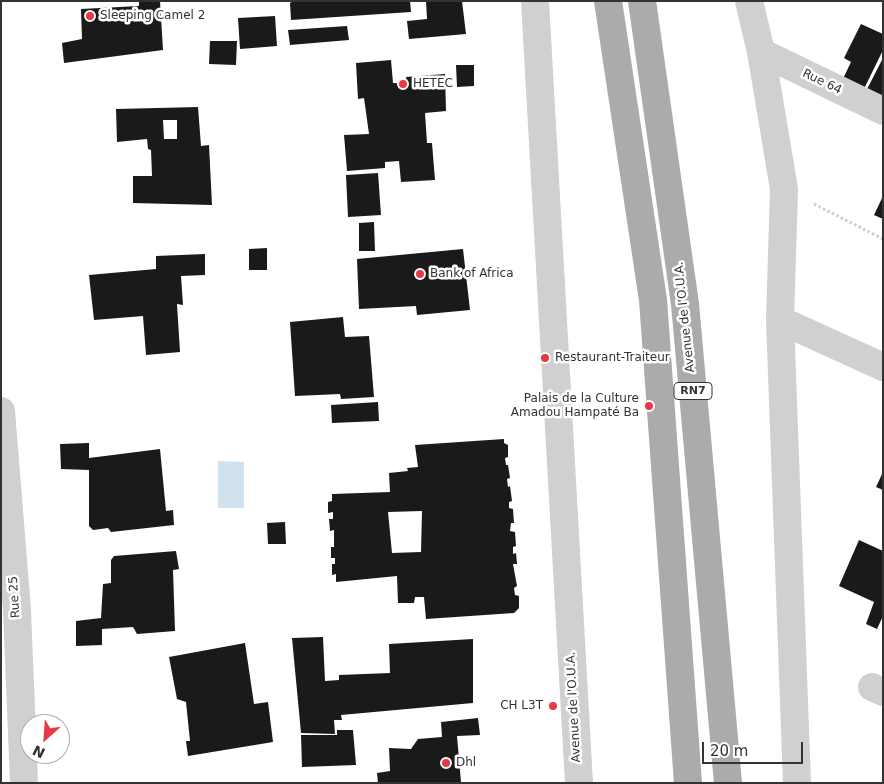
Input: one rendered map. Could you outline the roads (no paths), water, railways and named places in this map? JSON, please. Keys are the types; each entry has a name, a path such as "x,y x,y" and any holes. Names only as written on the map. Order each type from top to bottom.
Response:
{"main road":[{"name":"RN7","path":"608,1 653,300 688,783"},
{"name":"Avenue de l'O.U.A.","path":"642,1 685,304 728,783"}],"street":[{"name":"Avenue de l'O.U.A.","path":"536,1 579,783"},
{"path":"749,1 761,52 784,189 780,320 797,783"},
{"name":"Rue 64","path":"761,52 883,111"},
{"path":"780,320 883,368"},
{"name":"Rue 25","path":"1,411 9,610 24,783"}],"water":[{"path":"218,461 244,462 244,508 218,508"}],"place":[{"name":"Sleeping Camel 2","path":"90,16"},
{"name":"HETEC","path":"403,84"},
{"name":"Bank of Africa","path":"420,274"},
{"name":"Restaurant-Traiteur","path":"545,358"},
{"name":"Palais de la Culture Amadou Hampaté Ba","path":"649,406"},
{"name":"CH L3T","path":"553,706"},
{"name":"Dhl","path":"446,763"}]}
